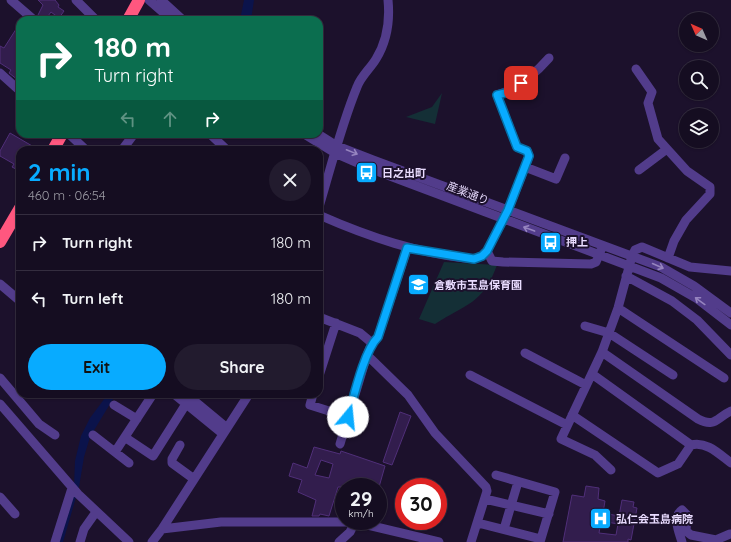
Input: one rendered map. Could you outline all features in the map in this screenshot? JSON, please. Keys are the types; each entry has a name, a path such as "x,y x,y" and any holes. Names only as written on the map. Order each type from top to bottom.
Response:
{"highway":[{"path":"130,16 139,0"},
{"path":"0,242 16,215"}],"street":[{"path":"11,0 29,16"},
{"path":"76,0 92,16"},
{"path":"149,0 167,16"},
{"path":"161,0 179,16"},
{"path":"323,193 341,129 357,85 365,71 376,60 385,37 389,12 388,0"},
{"path":"323,217 350,229 407,248 474,259 482,256 487,251 508,210 529,156 527,151 517,147 497,95 513,89 542,66 549,58"},
{"path":"636,69 652,92 648,104 656,127 658,139 687,171 710,187 710,194 686,220 674,241 668,258"},
{"path":"0,73 16,87"},
{"path":"73,138 82,146"},
{"path":"214,138 223,146"},
{"name":"産業通り","path":"313,138 374,170 661,278 696,298 731,325"},
{"name":"産業通り","path":"323,138 336,149 508,210 661,267 694,286 731,313"},
{"path":"640,170 667,149"},
{"path":"525,167 556,179 565,158"},
{"path":"487,251 492,261 591,264 596,262 603,245"},
{"path":"611,470 588,450 561,439 602,352 618,308 626,276 635,250 642,247 694,268 731,271"},
{"path":"340,444 367,355 372,343 378,337 407,248"},
{"path":"626,276 672,301 697,320 731,355"},
{"path":"0,284 16,298"},
{"path":"618,308 724,378"},
{"path":"323,318 360,333 372,343"},
{"path":"323,364 336,323"},
{"path":"585,326 609,334 673,375"},
{"path":"602,352 698,420 707,424 712,424 731,410"},
{"path":"525,353 586,385"},
{"path":"367,355 408,395 435,433 484,484 487,491 471,542"},
{"path":"592,374 692,445"},
{"path":"470,375 567,425"},
{"path":"0,378 16,397"},
{"path":"17,398 39,424 55,435"},
{"path":"115,452 126,438 150,398"},
{"path":"179,398 225,431"},
{"path":"190,398 225,431"},
{"path":"152,542 162,529 246,398"},
{"path":"313,398 310,405 348,417"},
{"path":"0,404 75,491 129,542"},
{"path":"126,438 153,456 186,404"},
{"path":"114,405 137,419"},
{"path":"572,414 658,473 678,464 692,445 698,443 705,445 731,463"},
{"path":"94,435 129,463"},
{"path":"180,445 172,458 172,463 194,479"},
{"path":"478,523 540,540 555,492 496,475"},
{"path":"504,529 518,482"},
{"path":"56,542 75,491"},
{"path":"0,496 15,514"},
{"path":"485,498 549,514"},
{"path":"682,542 677,527 677,517 682,510 687,515 686,531 691,535 716,540 730,534"},
{"path":"80,542 84,529 96,512"},
{"path":"162,529 221,522 335,522"},
{"path":"339,542 351,530"},
{"path":"387,530 438,542"}],"green space":[{"path":"442,93 435,124 406,117 432,107"},
{"path":"444,262 497,265 492,278 479,296 465,307 435,324 419,319"}],"shaded area":[{"path":"244,0 254,0 252,16 241,16"},
{"path":"105,398 114,398 90,437 84,457 79,487 63,542 57,542 74,486 75,461 81,436 90,418"}],"building":[{"path":"38,0 55,0 59,5 58,7 64,11 60,16 56,16 51,12 48,16 39,16 43,5"},
{"path":"16,29 16,78 9,73 11,70 0,63 0,46 4,48"},
{"path":"10,133 16,138 32,146 16,146 16,169 12,167 14,164 0,156 0,151"},
{"path":"400,412 411,416 392,465 383,462"},
{"path":"314,447 340,454 341,451 385,466 382,478 335,478 335,497 329,516 320,514 319,516 312,516 316,500 298,492 302,480 289,476 293,463 307,468","holes":["321,460 333,464 329,478 315,475"]},
{"path":"586,486 599,488 598,499 605,501 603,513 619,516 622,500 634,502 633,507 637,508 631,540 628,539 628,542 563,542 572,495 584,497","holes":["601,521 618,524 616,535 599,533"]}],"place":[{"name":"日之出町","path":"366,173"},
{"name":"押上","path":"551,242"},
{"name":"倉敷市玉島保育園","path":"418,285"},
{"name":"弘仁会玉島病院","path":"600,519"}],"route":[{"path":"348,417 367,355 372,343 378,337 407,248 457,258 474,259 482,256 487,251 508,210 529,156 527,151 517,147 508,128 497,95 509,92 521,83"}]}
